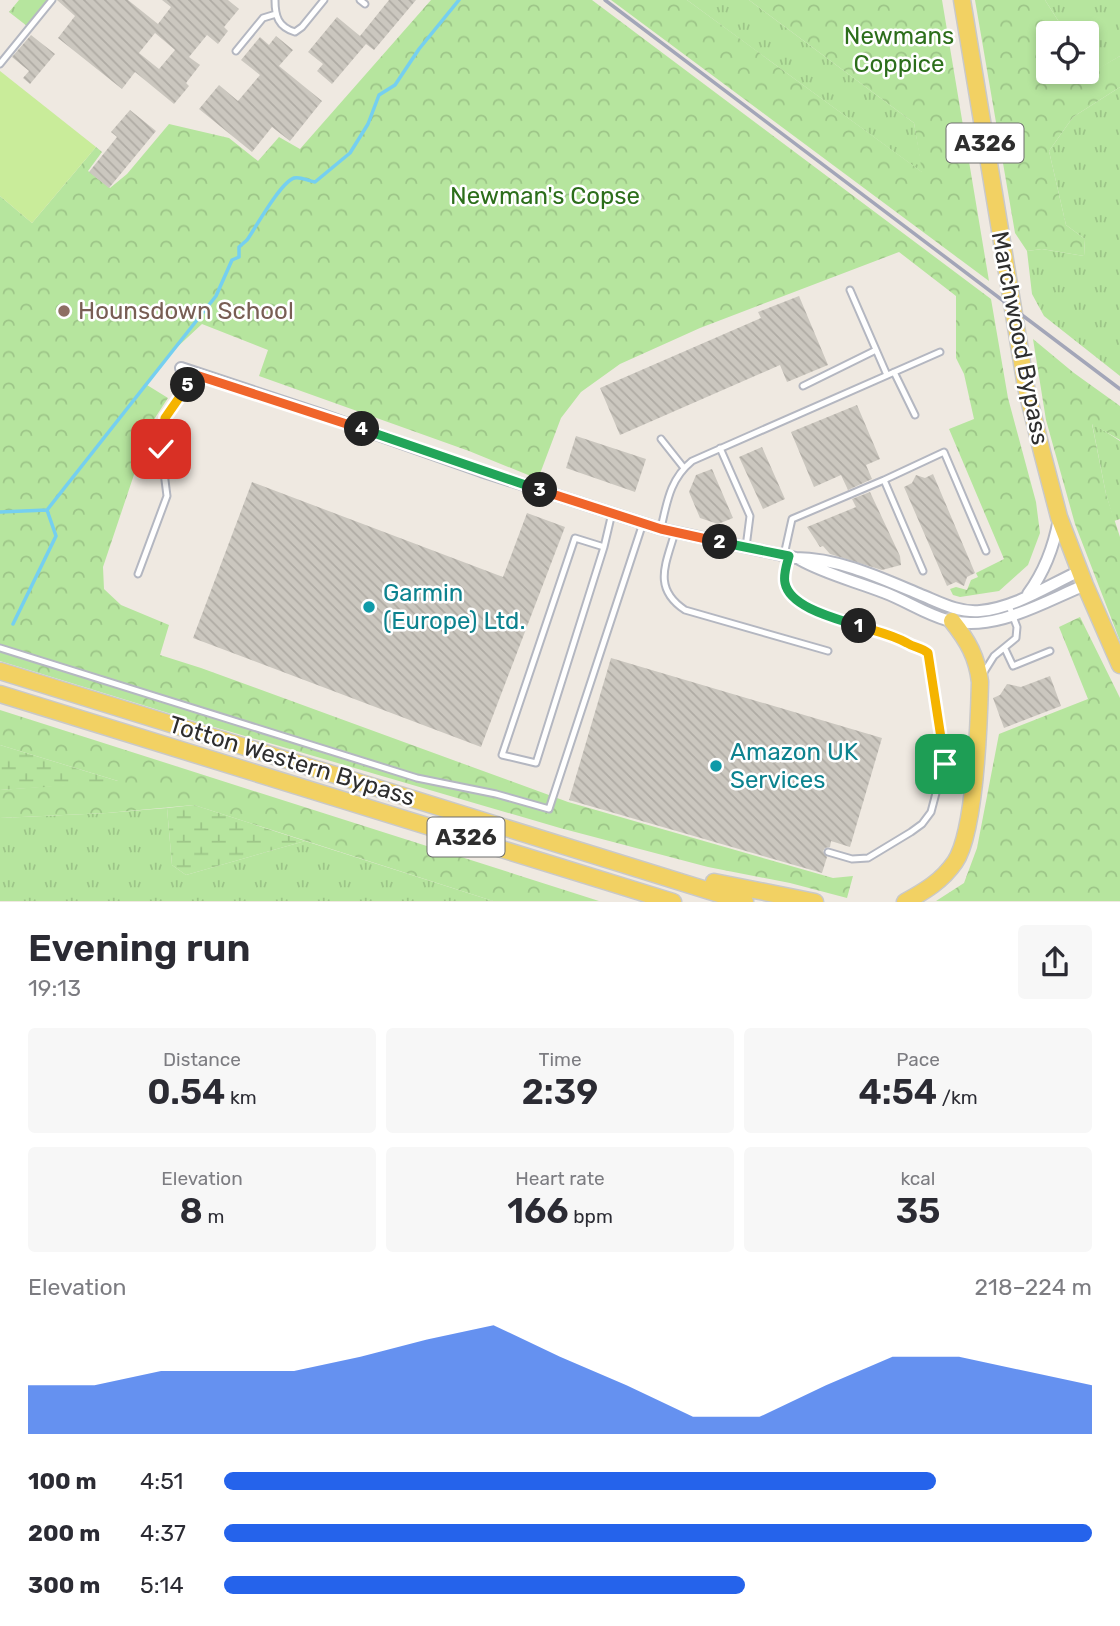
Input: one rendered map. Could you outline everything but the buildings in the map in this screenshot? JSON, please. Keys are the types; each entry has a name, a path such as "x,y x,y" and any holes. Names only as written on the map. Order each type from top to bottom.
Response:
{"main road":[{"name":"Marchwood Bypass","path":"962,0 1026,387 1059,517 1120,665"},
{"path":"905,901 932,887 956,860 968,828 980,682 978,663 970,645 952,621"},
{"name":"Totton Western Bypass","path":"0,671 745,901"},
{"name":"Totton Western Bypass","path":"0,694 673,901"},
{"path":"639,868 815,901"}],"street":[{"path":"181,368 481,471 661,529 790,556 817,558 857,570 951,608 976,611 1010,609 1027,596 1050,555 1059,517"},
{"path":"790,556 952,621 981,623 1083,578"},
{"path":"1027,596 1083,578"}],"lane":[{"path":"0,64 52,0"},
{"path":"275,0 275,14 281,24 295,32 324,0"},
{"path":"236,51 263,18 275,14"},
{"path":"850,290 887,375"},
{"path":"803,386 876,350"},
{"path":"661,529 669,493 675,480 692,461 940,352"},
{"path":"894,372 915,415"},
{"path":"138,574 167,496 161,449 165,418 196,375"},
{"path":"661,439 684,468"},
{"path":"720,448 750,516 746,547"},
{"path":"828,852 852,859 868,858 911,832 931,812 945,759 930,658 925,650 908,644 902,638 824,615 809,608 788,591 785,572 790,556 792,519 884,481 944,452 986,551"},
{"path":"884,481 923,571"},
{"path":"604,547 575,538 502,755 536,763 604,547 612,513"},
{"path":"0,648 407,775 549,809 643,523"},
{"path":"675,532 664,576 666,592 677,605 685,610 828,651"},
{"path":"980,682 989,662 1014,641 1017,634 1010,609"},
{"path":"1005,649 1013,666 1050,651"}],"green space":[{"path":"19,0 48,0 27,26 9,12"},
{"name":"Newman's Copse","path":"431,0 592,0 991,299 1008,398 1036,502 1040,533 1028,565 999,591 960,597 953,595 950,589 956,587 967,590 971,580 978,577 976,573 1004,559 949,429 974,419 964,374 956,358 956,296 899,252 700,328 620,364 581,392 561,418 538,479 469,451 259,376 268,350 202,324 173,351 147,385 168,398 151,424 103,567 104,589 121,605 169,625 160,655 568,802 833,878 853,876 847,898 790,883 708,867 560,828 0,661 0,196 32,223 96,147 102,152 88,171 110,188 127,174 169,124 229,138 258,161 279,137 300,149"},
{"name":"Newmans Coppice","path":"611,0 687,0 922,172 914,123 749,0 942,0 989,281"},
{"path":"687,0 749,0 914,123 923,173"},
{"path":"975,0 1045,0 1058,21 1036,21 1036,84 1099,84 1099,68 1120,56 1120,87 1073,117 1049,151 1066,225 1085,239 1084,256 1042,249 1027,251 1015,233"},
{"path":"1045,0 1120,0 1120,56 1099,69 1099,21 1058,21"},
{"path":"0,71 96,147 32,223 0,196"},
{"path":"1120,87 1120,376 1044,316 1032,294 1027,251 1042,249 1084,256 1085,239 1066,225 1049,151 1073,117"},
{"path":"1033,339 1120,406 1120,440 1092,424 1106,494 1120,537 1120,641 1075,524 1046,420"},
{"path":"1092,423 1120,441 1120,519 1114,521 1106,494"},
{"path":"1080,617 1120,698 1120,901 936,901 964,883 977,848 999,734 1088,699 1059,627"},
{"path":"0,710 599,901 493,901 194,805 107,813 0,818 0,790 118,781 0,745"},
{"path":"0,745 121,782 0,790"},
{"path":"194,805 305,841 186,875 172,865 167,808"},
{"path":"167,808 172,865 186,875 305,841 493,901 0,901 0,818"}],"waterway":[{"path":"0,512 47,510 216,296 232,260 239,257 239,247 247,240 282,188 294,178 315,182 350,153 368,124 379,95 395,85 419,49 459,0"},
{"path":"13,624 56,536 47,510"}],"railway":[{"path":"605,0 1120,389"}],"place":[{"name":"Hounsdown School","path":"64,311"},
{"name":"Garmin (Europe) Ltd.","path":"369,607"},
{"name":"Amazon UK Services","path":"716,766"}],"route":[{"path":"161,449 165,418 196,375 661,529 789,556 785,585 788,591 809,608 902,638 908,644 928,653 945,764"}]}
